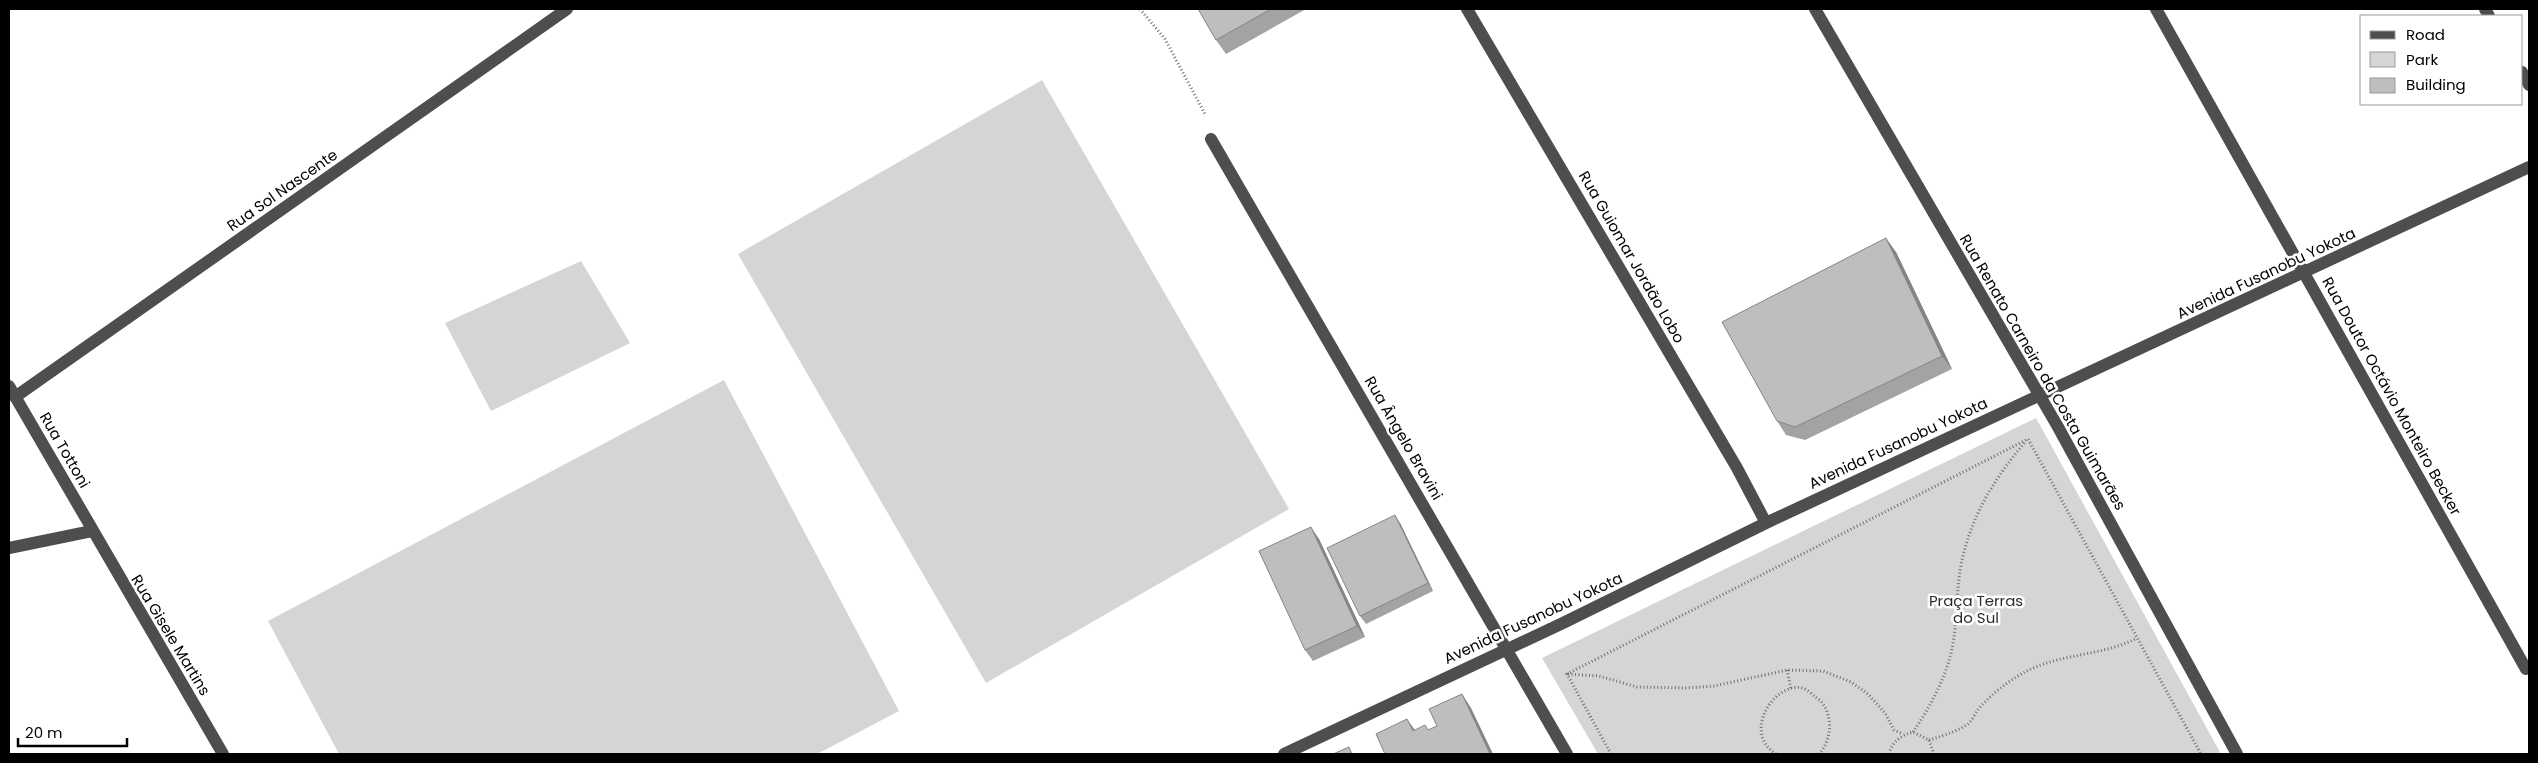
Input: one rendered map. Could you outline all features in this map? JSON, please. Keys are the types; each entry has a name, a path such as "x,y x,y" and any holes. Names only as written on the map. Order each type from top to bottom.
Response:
{"street":[{"name":"Rua Sol Nascente","path":"12,391 567,9"},
{"name":"Rua Guiomar Jordão Lobo","path":"1467,9 1737,468 1766,523"},
{"name":"Rua Renato Carneiro da Costa Guimarães","path":"1814,9 2041,396 2237,754"},
{"name":"Rua Doutor Octávio Monteiro Becker","path":"2156,9 2526,669"},
{"path":"2523,74 2529,85"},
{"name":"Rua Ângelo Bravini","path":"1211,139 1567,754"},
{"name":"Avenida Fusanobu Yokota","path":"1284,754 1766,523 2529,167"},
{"name":"Rua Tottoni","path":"12,391 92,531"},
{"path":"9,548 92,531"},
{"name":"Rua Gisele Martins","path":"92,531 223,754"}],"path":[{"path":"1140,9 1165,39 1206,115 1211,139"},
{"path":"2028,439 2201,754"},
{"path":"1567,674 2028,439"},
{"path":"1913,732 1934,701 1953,646 1958,581 1969,536 1990,488 2028,439"},
{"path":"1929,740 1952,732 1970,722 1975,713 1993,694 2027,671 2074,655 2120,646 2137,638"},
{"path":"1567,674 1599,676 1637,687 1686,688 1714,686 1787,670 1823,671 1851,682 1868,694 1884,713 1894,730 1903,734 1913,732 1929,740 1934,754"},
{"path":"1787,670 1791,688"},
{"path":"1567,674 1611,754"},
{"path":"1776,754 1767,749 1761,737 1762,717 1776,698 1791,688 1802,688 1825,706 1829,716 1828,738 1819,754"},
{"path":"1889,754 1891,747 1903,734"}],"green space":[{"path":"1042,80 1289,509 986,683 738,254"},
{"path":"581,261 630,343 491,411 445,323"},
{"path":"724,380 899,711 817,754 339,754 268,621"},
{"name":"Praça Terras do Sul","path":"2036,418 2221,754 1598,754 1542,658"}],"building":[{"path":"1198,9 1271,9 1216,40"},
{"path":"1886,238 1942,356 1795,427 1777,421 1722,322"},
{"path":"1395,515 1428,583 1360,616 1327,548"},
{"path":"1311,527 1357,626 1305,650 1259,551"},
{"path":"1462,694 1490,754 1385,754 1376,734 1407,719 1413,731 1425,725 1428,730 1437,726 1429,709"},
{"path":"1349,747 1352,754 1333,754"}]}
